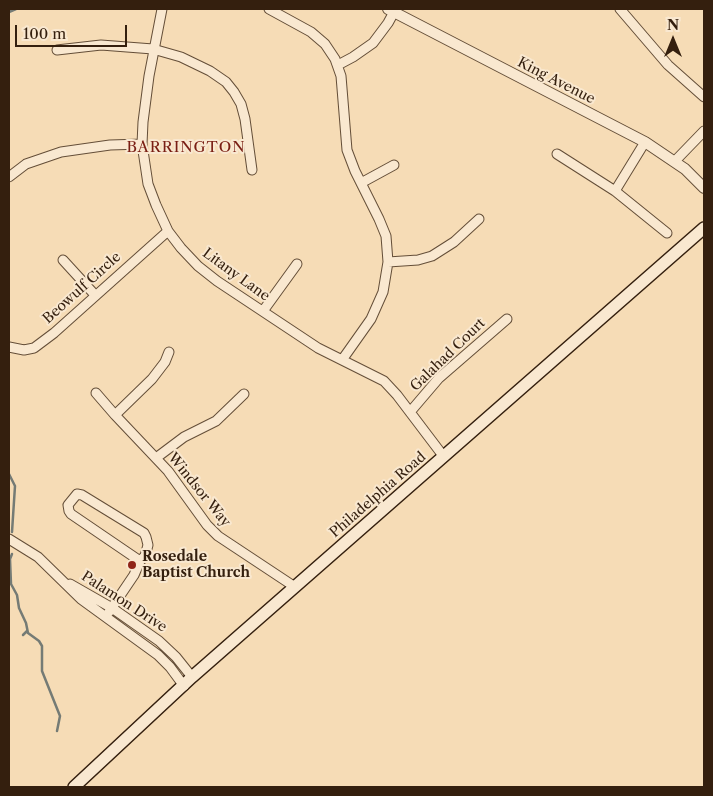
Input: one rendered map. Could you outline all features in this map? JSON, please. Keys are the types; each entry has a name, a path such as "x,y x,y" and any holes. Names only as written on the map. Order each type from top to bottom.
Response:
{"main road":[{"name":"Philadelphia Road","path":"74,787 295,587 704,228"}],"street":[{"name":"Litany Lane","path":"162,9 153,49 145,104 142,144 148,184 168,230 181,248 198,266 218,282 318,348 384,381 397,395 444,457"},
{"path":"268,9 302,26 318,38 338,65 342,85 347,150 382,227 387,244 386,283 380,301 342,360"},
{"path":"338,65 373,43 388,23 391,10"},
{"name":"King Avenue","path":"391,10 645,142 675,161 704,188"},
{"path":"626,11 668,65 704,96"},
{"path":"57,50 101,45 153,49 181,57 218,76 234,92 241,104 252,170"},
{"path":"675,161 704,131"},
{"path":"615,191 645,142"},
{"path":"9,177 26,164 62,152 142,144"},
{"path":"557,154 615,191 667,233"},
{"path":"361,183 394,165"},
{"path":"388,262 418,260 432,256 454,242 479,219"},
{"name":"Beowulf Circle","path":"9,347 24,350 34,348 54,333 168,230"},
{"path":"63,260 95,295"},
{"path":"262,311 297,264"},
{"name":"Galahad Court","path":"410,412 439,378 507,319"},
{"path":"115,415 152,379 169,352"},
{"name":"Windsor Way","path":"96,393 180,485 207,525 218,536 295,587"},
{"path":"156,458 184,437 216,421 244,394"},
{"path":"106,617 134,574 140,561 145,556 148,549 148,540 144,534 82,495 75,495 68,505 69,511 140,561"},
{"name":"Palamon Drive","path":"9,539 38,557 81,599 158,655 188,682"},
{"name":"Palamon Drive","path":"57,576 112,608 159,641 176,657 188,682"}],"waterway":[{"path":"9,12 16,9"},
{"path":"9,474 15,486 12,532"},
{"path":"12,554 10,559 11,584 17,595 19,608 26,623 28,633 39,641 42,646 42,671 60,716 57,731"},
{"path":"23,635 27,631"}],"place":[{"name":"Rosedale Baptist Church","path":"132,565"}],"district":[{"name":"BARRINGTON","path":"186,148"}]}
